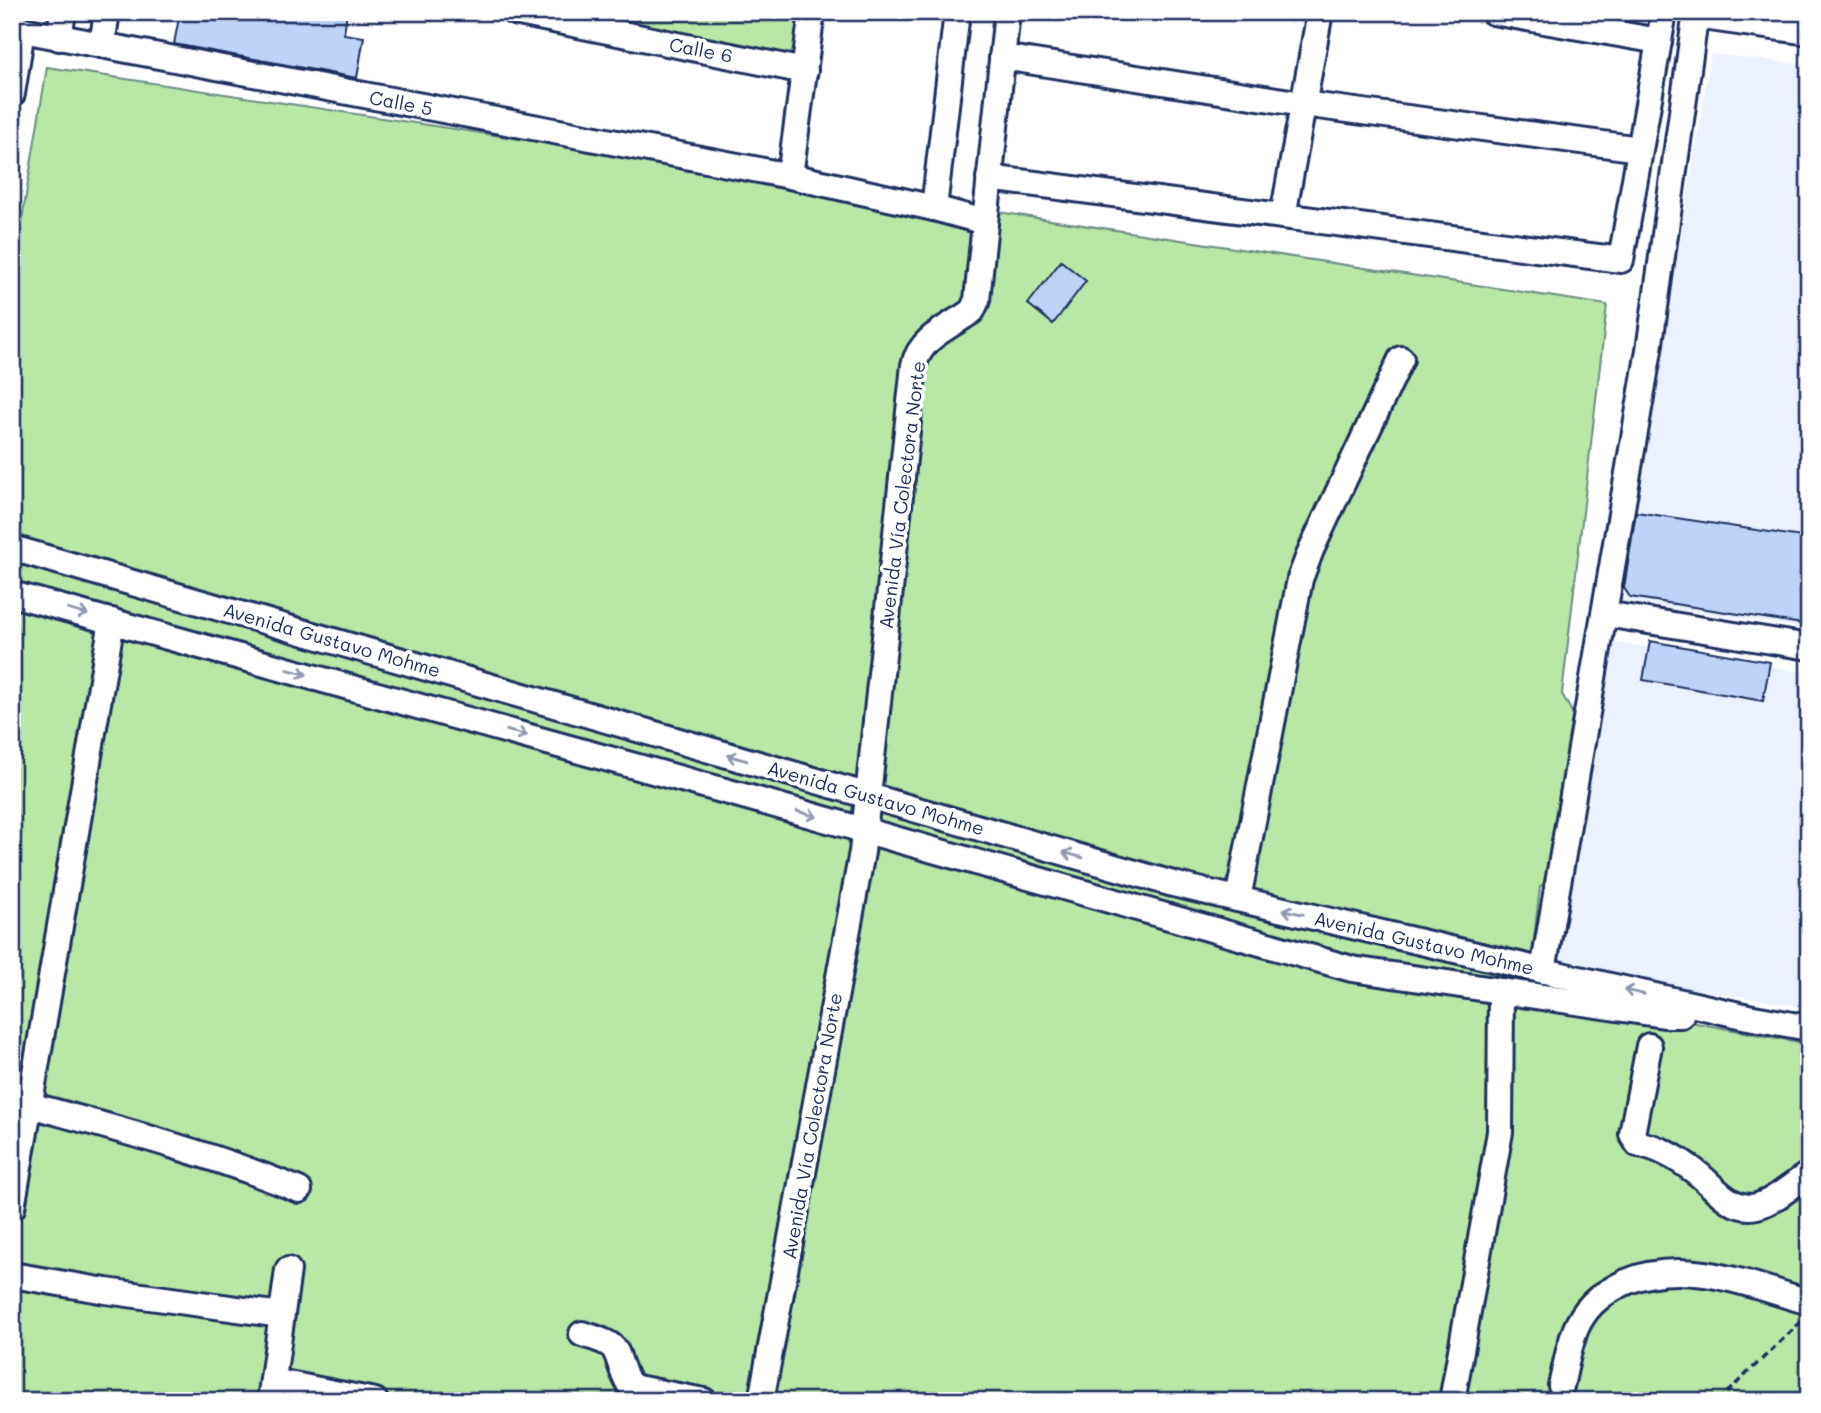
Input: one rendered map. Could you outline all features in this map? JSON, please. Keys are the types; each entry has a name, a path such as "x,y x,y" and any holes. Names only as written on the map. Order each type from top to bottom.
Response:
{"street":[{"path":"59,38 63,12"},
{"path":"102,45 107,12"},
{"name":"Calle 6","path":"514,12 805,71"},
{"path":"790,176 812,12"},
{"path":"934,208 957,12"},
{"name":"Avenida Vía Colectora Norte","path":"761,1401 864,841 914,365 916,356 928,340 972,311 977,300 1006,12"},
{"path":"1283,216 1320,12"},
{"path":"1493,12 1659,41"},
{"path":"989,178 1621,260 1664,12"},
{"path":"1543,971 1650,350 1696,14 1809,32"},
{"path":"12,94 17,29"},
{"name":"Calle 5","path":"17,29 790,176 985,222"},
{"path":"1002,57 1303,104 1640,149"},
{"path":"1238,899 1300,579 1311,550 1401,359"},
{"name":"Avenida Gustavo Mohme","path":"12,548 1173,884 1543,971 1809,1028"},
{"name":"Avenida Gustavo Mohme","path":"12,594 864,841 1352,969 1664,1014 1748,1017"},
{"path":"1605,614 1809,647"},
{"path":"12,1208 112,621"},
{"path":"1452,1401 1500,1132 1501,991"},
{"path":"1649,1046 1632,1133 1638,1144 1657,1147 1698,1173 1719,1194 1740,1205 1756,1206 1774,1199 1809,1174"},
{"path":"30,1105 233,1164 299,1190"},
{"path":"288,1270 272,1391 375,1401"},
{"path":"1560,1386 1578,1325 1594,1300 1606,1291 1643,1275 1669,1271 1701,1272 1808,1309"},
{"path":"12,1275 106,1292 281,1315"},
{"path":"582,1334 613,1345 629,1384 637,1388 704,1401"}],"path":[{"path":"1718,1401 1808,1309"}],"shaded area":[{"path":"1711,54 1809,65 1809,629 1621,601"},
{"path":"1607,641 1809,673 1809,1008 1556,966"}],"green space":[{"path":"638,12 804,12 797,56 635,31"},
{"path":"47,67 1607,305 1562,694 1573,714 1573,770 1555,872 1540,887 1530,972 1550,996 1809,1044 1809,1401 12,1401 12,280"}],"building":[{"path":"180,12 347,12 344,34 364,37 357,78 174,44"},
{"path":"1061,261 1086,281 1053,324 1028,304"},
{"path":"1636,512 1809,538 1809,625 1630,597 1624,588"},
{"path":"1650,641 1770,662 1763,701 1643,680"}]}
